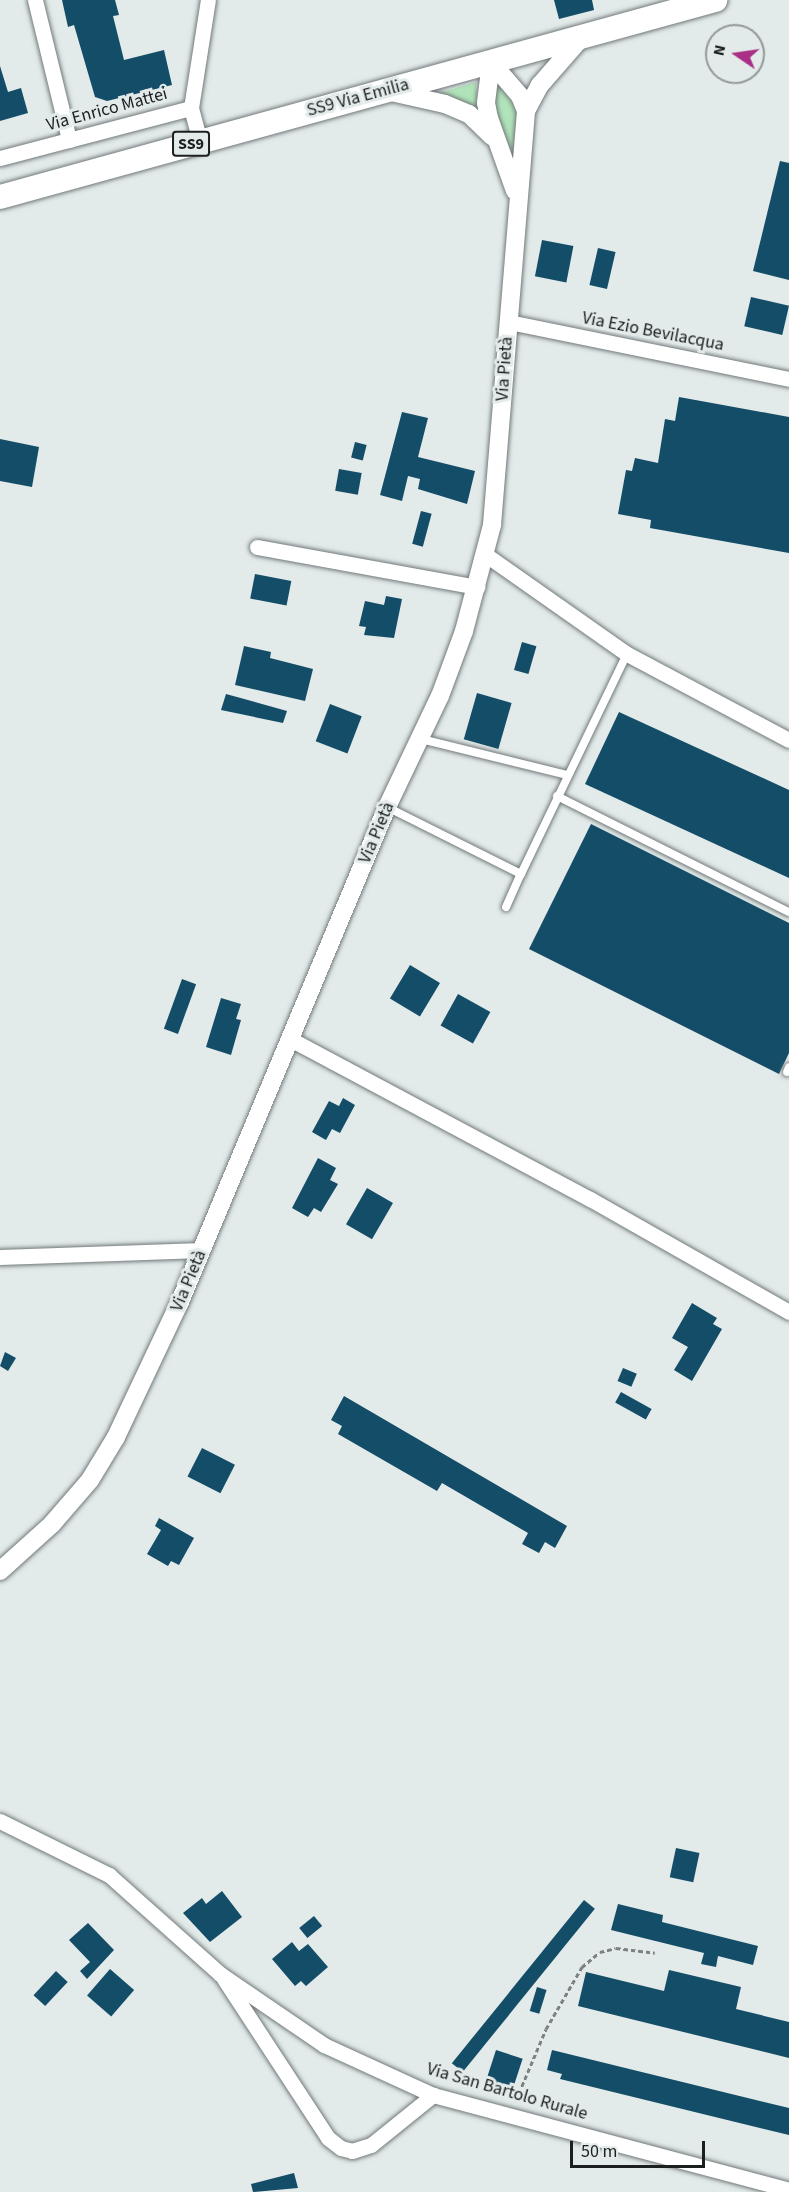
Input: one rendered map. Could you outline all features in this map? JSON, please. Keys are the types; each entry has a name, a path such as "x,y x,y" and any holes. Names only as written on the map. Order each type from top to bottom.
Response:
{"main road":[{"name":"SS9 Via Emilia","path":"0,197 715,0"}],"street":[{"path":"35,0 69,140"},
{"path":"191,108 208,0"},
{"name":"Via Pietà","path":"0,1571 52,1524 90,1480 116,1437 202,1250 387,807 440,696 486,555 497,485 526,111 540,85 581,38"},
{"path":"491,62 520,96 526,111"},
{"path":"491,62 486,103 494,138 507,165 518,202"},
{"path":"383,91 445,104 469,114 494,138"},
{"name":"Via Enrico Mattei","path":"0,158 191,108 200,142"},
{"name":"Via Ezio Bevilacqua","path":"509,322 789,379"},
{"path":"257,547 477,587"},
{"path":"486,555 627,654 789,740"},
{"path":"290,1039 590,1199 789,1312"},
{"path":"0,1257 202,1250"},
{"name":"Via San Bartolo Rurale","path":"0,1821 109,1875 220,1974 324,2045 433,2095 789,2190"},
{"path":"220,1974 321,2128 341,2148 352,2151 371,2145 433,2095"}],"lane":[{"path":"506,907 557,796 627,654"},
{"path":"420,739 568,775"},
{"path":"557,796 789,912"},
{"path":"387,807 522,874"}],"path":[{"path":"509,2115 546,2029 582,1967 600,1952 616,1948 655,1953"}],"green space":[{"path":"476,82 478,111 436,94"},
{"path":"498,83 517,110 516,156 500,131 493,109"}],"building":[{"path":"62,0 115,0 119,15 113,16 124,60 164,50 172,85 107,101 95,97 74,25 68,27"},
{"path":"554,0 592,0 594,10 559,19"},
{"path":"0,66 8,92 21,88 28,113 0,121"},
{"path":"780,161 789,163 789,280 753,271"},
{"path":"542,240 573,246 566,282 535,276"},
{"path":"598,248 616,252 607,289 589,285"},
{"path":"751,297 789,306 782,335 744,326"},
{"path":"679,397 789,417 789,553 650,528 651,520 618,514 626,470 632,471 635,458 658,463 665,419 675,421"},
{"path":"402,412 428,418 418,457 475,471 467,504 418,489 420,479 408,476 402,501 380,495"},
{"path":"0,439 39,447 32,487 0,481"},
{"path":"355,442 367,445 363,460 351,458"},
{"path":"339,469 362,473 358,495 335,491"},
{"path":"421,511 432,514 423,547 412,544"},
{"path":"255,574 291,581 287,606 250,599"},
{"path":"386,596 402,599 394,638 364,635 366,627 359,626 365,601 384,605"},
{"path":"522,642 536,646 528,674 514,670"},
{"path":"244,646 271,652 270,658 313,669 305,701 235,685"},
{"path":"477,693 512,703 498,749 464,739"},
{"path":"226,694 287,711 283,723 221,710"},
{"path":"330,704 362,716 347,754 316,741"},
{"path":"619,712 789,790 789,878 585,784"},
{"path":"591,824 789,923 789,1053 779,1074 529,949"},
{"path":"410,965 440,983 420,1016 390,998"},
{"path":"182,979 196,984 178,1034 164,1029"},
{"path":"458,994 490,1012 473,1043 441,1025"},
{"path":"221,998 241,1004 236,1019 241,1020 231,1055 206,1047"},
{"path":"343,1098 355,1105 340,1133 332,1129 326,1140 312,1132 329,1101 339,1106"},
{"path":"318,1158 336,1168 330,1180 338,1184 321,1212 314,1208 308,1217 292,1208"},
{"path":"367,1188 393,1203 372,1239 346,1224"},
{"path":"692,1303 717,1318 713,1324 722,1329 692,1381 674,1370 688,1347 672,1338"},
{"path":"5,1352 16,1358 8,1371 0,1366"},
{"path":"623,1368 637,1374 631,1387 618,1381"},
{"path":"621,1392 652,1409 646,1419 615,1402"},
{"path":"344,1396 567,1526 555,1548 545,1542 539,1553 522,1544 528,1533 442,1483 437,1491 338,1434 342,1426 331,1420"},
{"path":"202,1448 235,1465 220,1493 187,1477"},
{"path":"159,1518 194,1538 179,1565 171,1561 168,1566 147,1554 161,1530 155,1526"},
{"path":"676,1848 699,1853 693,1882 670,1877"},
{"path":"222,1891 242,1917 210,1942 183,1913 202,1898 206,1904"},
{"path":"584,1900 595,1909 463,2072 452,2063"},
{"path":"618,1904 663,1915 662,1922 758,1946 753,1965 718,1956 716,1967 701,1964 704,1953 611,1930"},
{"path":"314,1916 322,1926 307,1938 299,1928"},
{"path":"88,1923 114,1950 87,1979 80,1971 90,1962 69,1940"},
{"path":"292,1942 299,1951 308,1944 328,1967 306,1986 301,1981 295,1986 272,1959"},
{"path":"110,1969 134,1990 111,2016 87,1995"},
{"path":"669,1970 741,1987 736,2009 789,2022 789,2058 578,2006 586,1972 664,1991"},
{"path":"56,1971 68,1982 45,2006 33,1995"},
{"path":"537,1987 547,1990 539,2014 530,2011"},
{"path":"496,2050 523,2059 513,2089 486,2080"},
{"path":"552,2050 789,2108 789,2135 560,2079 562,2074 547,2070"},
{"path":"294,2173 298,2188 253,2192 251,2184"}]}
